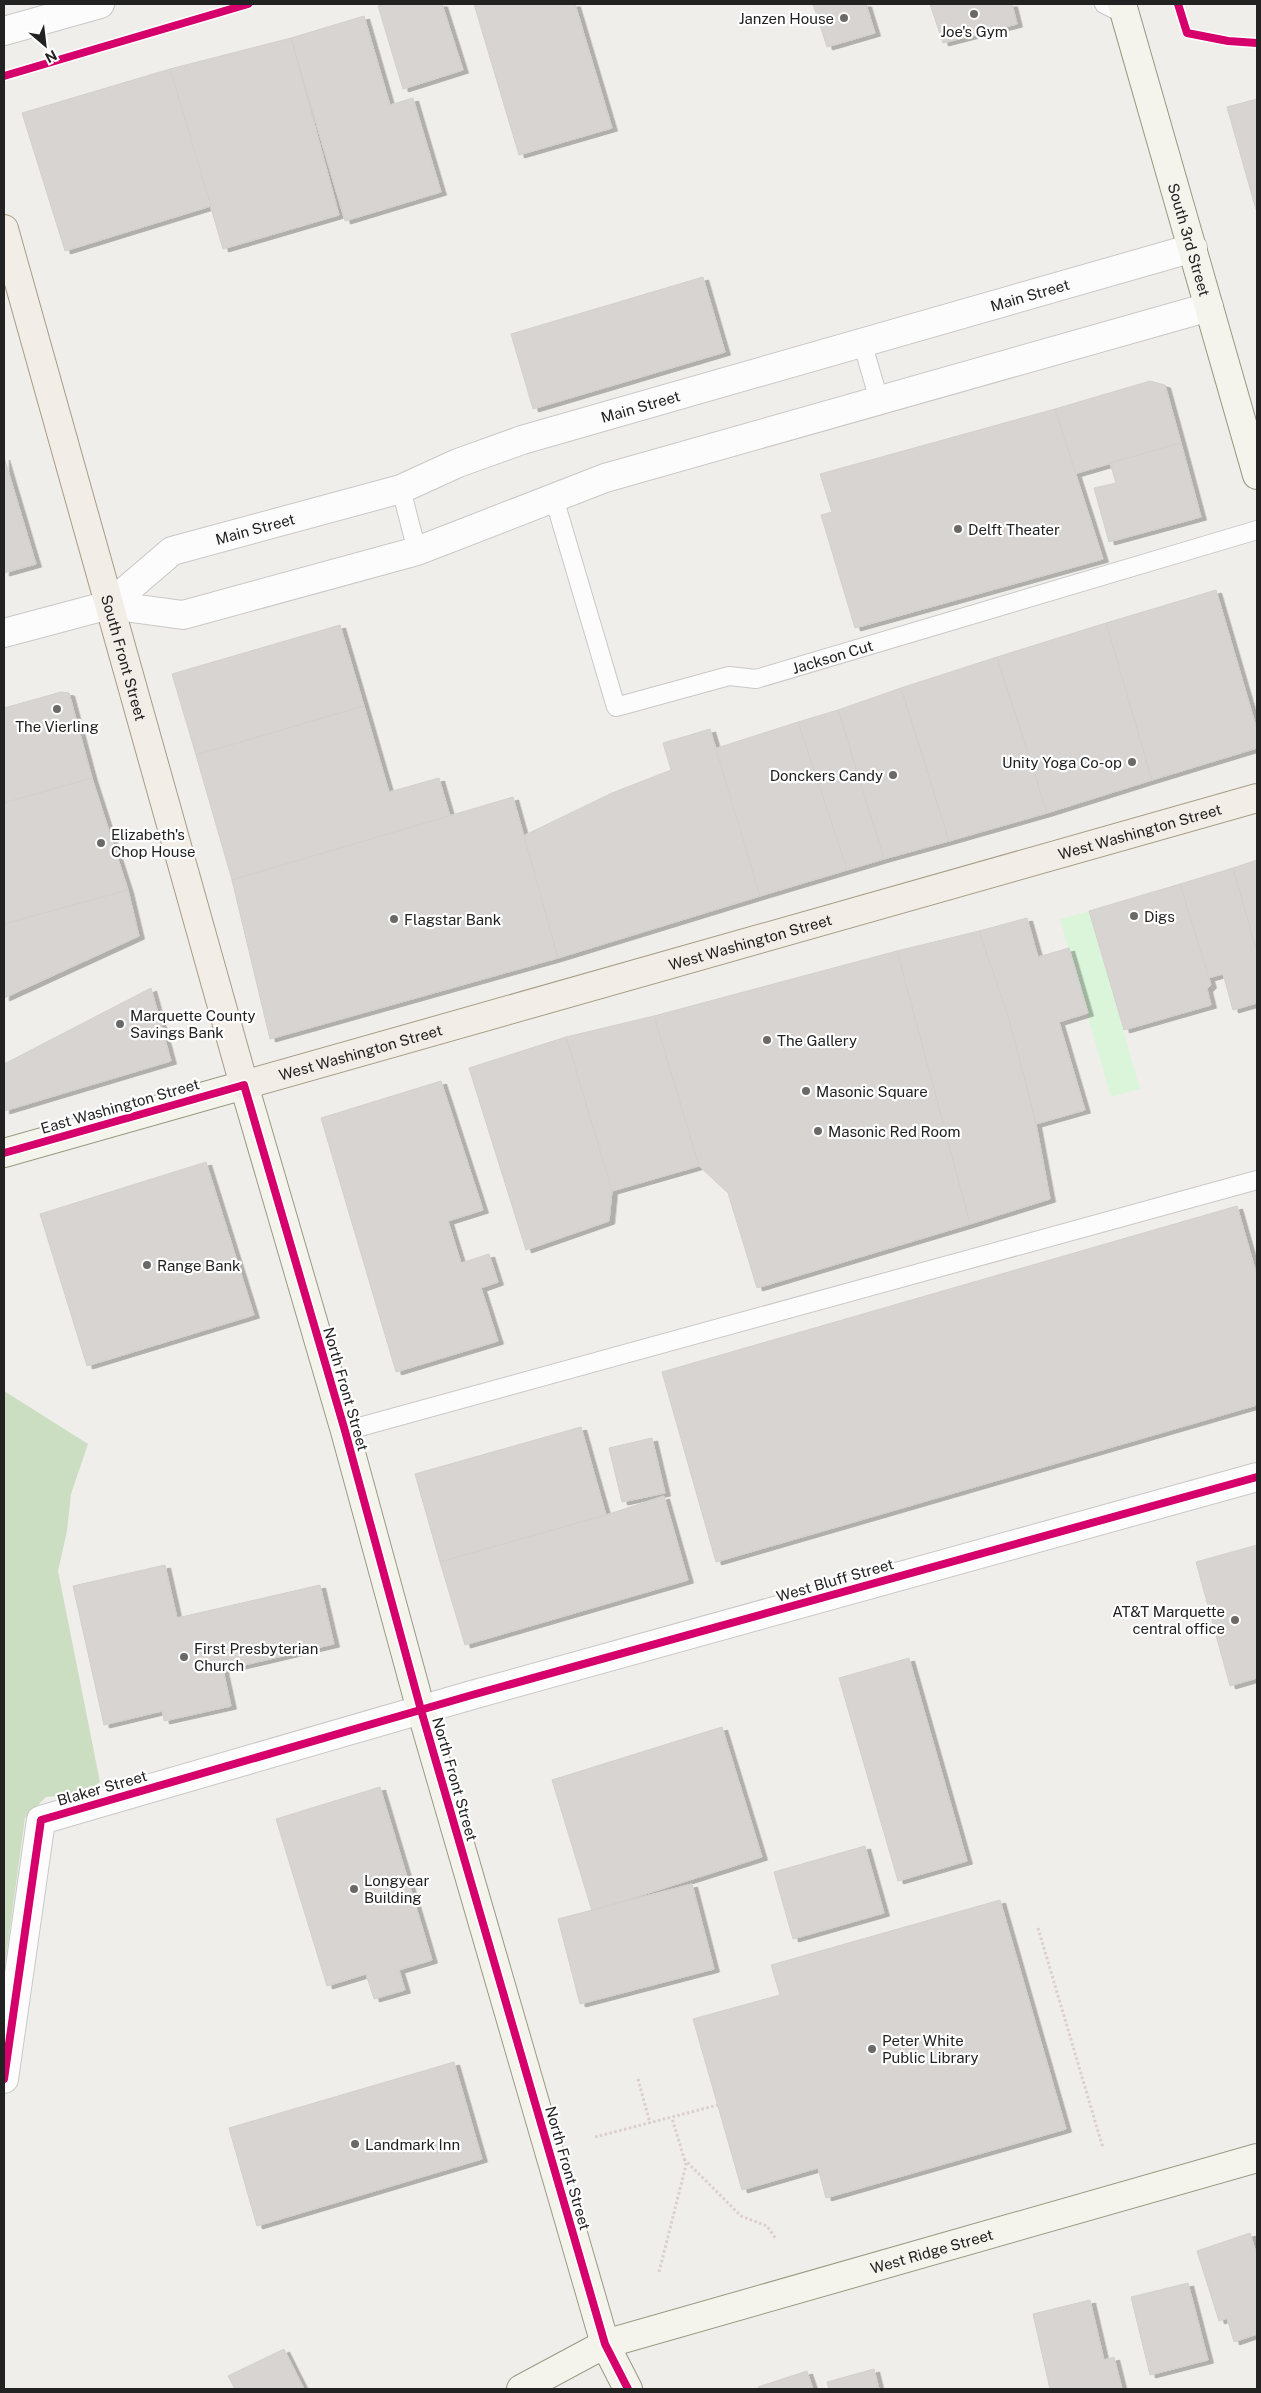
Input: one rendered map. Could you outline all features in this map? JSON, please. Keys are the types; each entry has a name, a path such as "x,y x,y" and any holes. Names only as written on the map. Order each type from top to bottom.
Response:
{"main road":[{"name":"South Front Street","path":"4,229 244,1085"},
{"name":"West Washington Street","path":"244,1085 1257,798"}],"street":[{"path":"4,31 100,4"},
{"name":"South 3rd Street","path":"1117,7 1193,248 1257,474"},
{"name":"Main Street","path":"109,605 172,552 401,489 458,463 522,440 1193,248"},
{"name":"Main Street","path":"4,633 109,605 183,615 418,551 605,478 1209,308"},
{"name":"East Washington Street","path":"4,1153 244,1085"},
{"name":"North Front Street","path":"244,1085 344,1431 421,1710 605,2344 628,2389"},
{"name":"West Bluff Street","path":"421,1710 1257,1477"},
{"name":"Blaker Street","path":"4,2079 41,1820 421,1710"},
{"name":"West Ridge Street","path":"521,2389 605,2344 1257,2158"}],"lane":[{"path":"862,342 879,400"},
{"path":"401,489 418,551"},
{"name":"Jackson Cut","path":"554,498 616,707 729,676 756,679 1257,530"},
{"path":"344,1431 1257,1180"}],"path":[{"path":"1038,1928 1103,2148"},
{"path":"638,2079 650,2123"},
{"path":"595,2137 718,2105"},
{"path":"659,2272 686,2165 672,2118"},
{"path":"684,2159 741,2216 767,2226 776,2239"}],"green space":[{"path":"1089,911 1140,1089 1111,1097 1060,919"},
{"path":"4,1391 88,1444 71,1494 67,1531 58,1571 100,1782 83,1794 46,1797 25,1818 4,1972"}],"building":[{"path":"385,4 442,4 463,70 403,89 378,6"},
{"path":"474,4 575,4 612,128 519,155"},
{"name":"Janzen House","path":"813,4 866,4 875,33 827,47"},
{"name":"Joe's Gym","path":"930,4 1012,4 1017,24 943,43"},
{"path":"364,16 390,105 413,98 441,192 345,221 291,38"},
{"path":"291,38 339,215 223,249 170,69"},
{"path":"170,69 211,206 65,251 22,113"},
{"path":"1257,99 1257,213 1227,107"},
{"path":"703,277 725,352 533,409 511,334"},
{"path":"1150,381 1165,385 1181,443 1074,474 1055,409"},
{"name":"Delft Theater","path":"1055,409 1103,559 855,628 821,515 832,512 820,474"},
{"path":"1181,443 1201,517 1109,542 1094,488 1116,483 1110,463"},
{"path":"4,457 36,564 4,573"},
{"path":"1216,590 1257,730 1257,748 1152,780 1106,623"},
{"path":"1106,623 1152,780 1047,813 997,657"},
{"path":"340,625 364,706 196,755 172,674"},
{"path":"997,657 1047,813 949,841 901,688"},
{"name":"Donckers Candy","path":"901,688 949,841 884,859 838,710"},
{"path":"61,692 69,693 92,778 4,803 4,708"},
{"path":"364,706 389,792 439,778 450,816 232,880 196,755"},
{"path":"838,710 884,859 847,870 798,722"},
{"path":"798,722 847,870 760,896 714,749"},
{"path":"710,729 760,896 558,958 523,836 612,793 671,770 663,743"},
{"path":"92,778 128,890 4,924 4,803"},
{"name":"Flagstar Bank","path":"513,797 558,958 270,1039 232,880"},
{"path":"1257,860 1257,953 1233,868"},
{"path":"1233,868 1257,953 1257,1003 1233,1010 1223,974 1208,978 1180,884"},
{"path":"1180,884 1211,985 1207,989 1211,1005 1124,1030 1089,911"},
{"path":"128,890 139,936 4,998 4,924"},
{"path":"1027,918 1038,957 1069,948 1088,1013 1059,1022 1085,1110 1036,1124 1010,1023 979,931"},
{"path":"979,931 1010,1023 1036,1124 1050,1199 970,1224 897,951"},
{"name":"Masonic Square","path":"897,951 970,1224 757,1288 728,1193 699,1166 654,1016"},
{"name":"Marquette County Savings Bank","path":"151,988 171,1061 4,1111 4,1064"},
{"path":"654,1016 699,1166 612,1191 566,1037"},
{"path":"566,1037 612,1191 609,1221 526,1250 469,1068"},
{"path":"441,1081 483,1210 448,1221 461,1263 489,1254 498,1282 481,1288 498,1341 396,1372 321,1118"},
{"name":"Range Bank","path":"206,1162 254,1315 87,1366 40,1214"},
{"path":"1237,1206 1257,1276 1257,1405 716,1562 662,1372"},
{"path":"581,1427 606,1515 440,1562 415,1474"},
{"path":"652,1438 665,1493 622,1502 609,1448"},
{"path":"664,1496 688,1580 465,1645 440,1562 606,1515"},
{"name":"AT&T Marquette central office","path":"1257,1545 1257,1678 1230,1686 1196,1562"},
{"name":"First Presbyterian Church","path":"165,1565 177,1618 320,1585 334,1644 223,1670 231,1706 164,1721 162,1711 104,1725 73,1586"},
{"path":"909,1658 967,1861 898,1881 839,1678"},
{"path":"722,1727 762,1857 592,1911 552,1780"},
{"name":"Longyear Building","path":"380,1787 432,1960 399,1970 405,1990 374,1999 366,1974 327,1986 276,1819"},
{"path":"865,1846 884,1913 793,1939 774,1872"},
{"path":"692,1884 714,1969 580,2004 558,1919"},
{"name":"Peter White Public Library","path":"1000,1900 1066,2129 826,2198 818,2168 742,2190 693,2019 780,1995 771,1965"},
{"name":"Landmark Inn","path":"454,2062 482,2159 257,2226 229,2128"},
{"path":"1250,2233 1257,2256 1257,2334 1234,2342 1227,2318 1219,2321 1197,2251"},
{"path":"1188,2283 1208,2360 1150,2375 1131,2297"},
{"path":"1090,2300 1104,2360 1114,2357 1122,2389 1050,2389 1033,2314"},
{"path":"284,2349 304,2389 235,2389 228,2376"},
{"path":"874,2369 879,2389 829,2389 827,2382"},
{"path":"807,2371 813,2389 759,2389 758,2387"}],"cycle path":[{"path":"4,76 248,4"},
{"path":"1178,4 1187,33 1228,41 1257,43"},
{"path":"4,1153 244,1085 345,1431 421,1710 605,2344 628,2389"},
{"path":"4,2079 41,1820 472,1695 1257,1477"}],"place":[{"name":"Joe's Gym","path":"974,14"},
{"name":"Janzen House","path":"844,18"},
{"name":"Delft Theater","path":"958,529"},
{"name":"The Vierling","path":"57,709"},
{"name":"Unity Yoga Co-op","path":"1132,762"},
{"name":"Donckers Candy","path":"893,775"},
{"name":"Elizabeth's Chop House","path":"101,843"},
{"name":"Digs","path":"1134,916"},
{"name":"Flagstar Bank","path":"394,919"},
{"name":"Marquette County Savings Bank","path":"120,1024"},
{"name":"The Gallery","path":"767,1040"},
{"name":"Masonic Square","path":"806,1091"},
{"name":"Masonic Red Room","path":"818,1131"},
{"name":"Range Bank","path":"147,1265"},
{"name":"AT&T Marquette central office","path":"1235,1620"},
{"name":"First Presbyterian Church","path":"184,1657"},
{"name":"Longyear Building","path":"354,1889"},
{"name":"Peter White Public Library","path":"872,2049"},
{"name":"Landmark Inn","path":"355,2144"}]}
